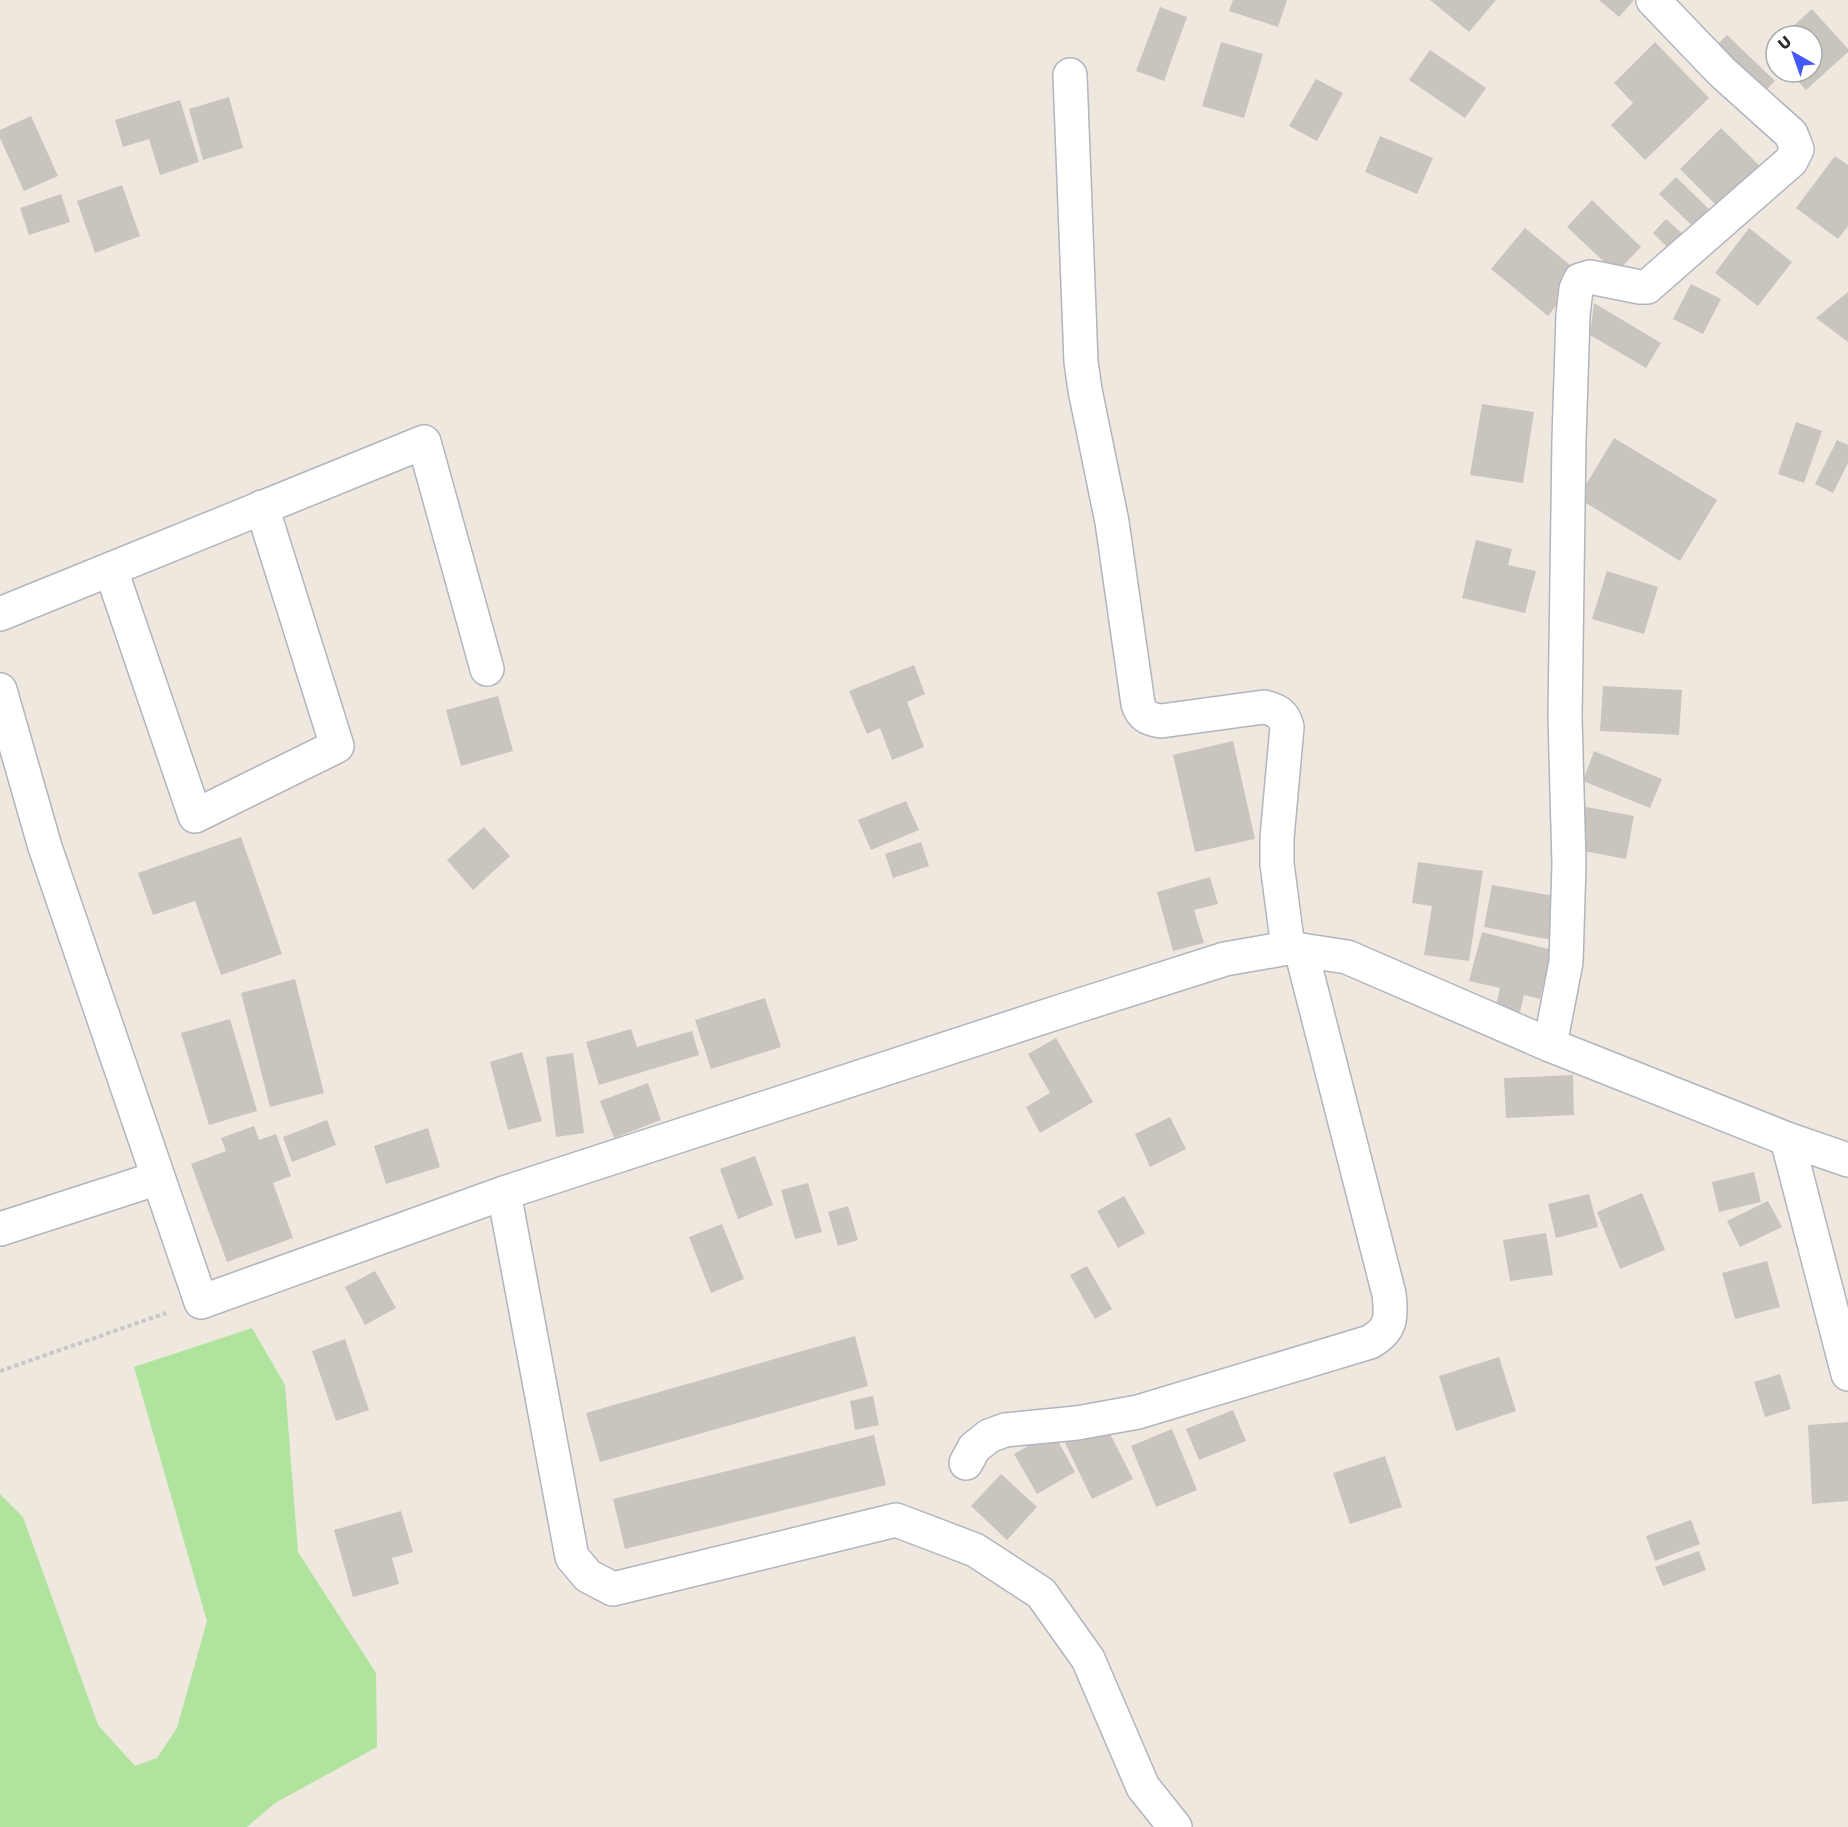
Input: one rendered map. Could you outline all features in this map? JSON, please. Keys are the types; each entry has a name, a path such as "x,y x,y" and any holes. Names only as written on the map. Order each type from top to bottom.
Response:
{"street":[{"path":"1550,1045 1566,962 1569,864 1566,693 1573,315 1576,289 1580,280 1590,277 1647,287 1791,161 1797,149 1791,134 1722,72 1653,0"},
{"path":"966,1463 974,1448 989,1436 1005,1430 1077,1423 1138,1412 1370,1342 1381,1336 1388,1325 1391,1311 1389,1294 1295,949 1277,864 1277,838 1287,727 1285,718 1276,710 1264,707 1161,721 1149,719 1141,712 1138,704 1112,522 1081,362 1070,75"},
{"path":"0,614 424,442 487,669"},
{"path":"111,570 195,816 337,746 262,507"},
{"path":"0,690 45,847 201,1302 504,1193 1214,963 1295,949 1347,957 1550,1045 1788,1139 1848,1160"},
{"path":"1788,1139 1848,1374"},
{"path":"0,1229 158,1178"},
{"path":"504,1193 572,1557 588,1576 613,1589 896,1520 975,1550 1041,1593 1088,1659 1143,1787 1175,1827"}],"path":[{"path":"0,1371 201,1302"}],"green space":[{"path":"252,1328 285,1385 298,1552 376,1673 377,1747 275,1803 247,1827 0,1827 0,1494 23,1517 98,1725 135,1766 157,1758 177,1728 207,1621 134,1367"}],"building":[{"path":"1233,0 1287,0 1278,27 1229,11"},
{"path":"1430,0 1496,0 1469,32"},
{"path":"1599,0 1634,0 1619,17"},
{"path":"1160,7 1187,17 1164,81 1136,71"},
{"path":"1812,9 1848,49 1848,52 1824,74 1824,24 1795,24"},
{"path":"1727,35 1764,70 1764,84 1772,84 1760,96 1712,50"},
{"path":"1221,42 1263,54 1244,118 1202,106"},
{"path":"1655,42 1709,98 1645,160 1611,125 1633,103 1614,83"},
{"path":"1430,50 1486,88 1465,118 1409,80"},
{"path":"1316,79 1343,93 1317,141 1289,126"},
{"path":"1801,84 1813,84 1806,90"},
{"path":"229,97 243,148 203,160 189,109"},
{"path":"180,100 199,162 160,175 149,139 123,147 115,120"},
{"path":"31,116 58,176 24,191 0,138 0,130"},
{"path":"1721,128 1765,171 1724,213 1680,169"},
{"path":"1380,136 1433,158 1417,194 1365,172"},
{"path":"1835,156 1848,165 1848,226 1838,239 1796,208"},
{"path":"1676,177 1717,217 1701,234 1659,194"},
{"path":"122,185 140,236 95,253 77,201"},
{"path":"61,194 70,222 29,235 20,208"},
{"path":"1592,200 1641,247 1616,273 1567,227"},
{"path":"1666,219 1685,236 1671,251 1653,233"},
{"path":"1525,228 1581,274 1548,316 1491,269"},
{"path":"1749,228 1792,262 1758,306 1715,273"},
{"path":"1691,284 1721,299 1703,334 1673,319"},
{"path":"1848,292 1848,342 1816,318"},
{"path":"1594,303 1661,343 1646,368 1590,335"},
{"path":"1482,404 1534,412 1523,483 1470,475"},
{"path":"1796,422 1822,431 1804,483 1778,474"},
{"path":"1614,438 1717,500 1680,561 1578,498"},
{"path":"1837,440 1848,445 1848,463 1833,493 1815,484"},
{"path":"1476,540 1512,549 1508,565 1536,571 1525,613 1462,598"},
{"path":"1607,571 1658,587 1644,634 1592,619"},
{"path":"914,665 925,694 907,702 924,747 892,760 880,728 867,734 849,691"},
{"path":"1603,686 1682,690 1679,735 1600,731"},
{"path":"498,696 513,751 461,766 446,710"},
{"path":"1233,741 1255,839 1195,852 1173,755"},
{"path":"1594,751 1662,779 1650,808 1583,781"},
{"path":"906,801 919,830 871,850 858,820"},
{"path":"1581,806 1634,816 1626,859 1573,849"},
{"path":"484,827 510,856 473,890 447,860"},
{"path":"241,837 282,954 221,975 195,901 153,915 138,873"},
{"path":"921,842 929,866 893,878 885,854"},
{"path":"1418,862 1483,871 1469,961 1424,955 1432,906 1412,903"},
{"path":"1210,877 1218,904 1194,910 1204,943 1173,951 1157,892"},
{"path":"1492,885 1560,897 1552,940 1484,927"},
{"path":"1482,932 1552,950 1540,999 1524,995 1520,1012 1496,1006 1500,988 1469,981"},
{"path":"295,979 324,1093 270,1107 241,993"},
{"path":"765,998 781,1047 711,1069 695,1020"},
{"path":"230,1019 257,1111 209,1125 181,1033"},
{"path":"631,1029 637,1047 692,1031 699,1055 599,1085 586,1042"},
{"path":"1056,1038 1093,1102 1040,1133 1026,1107 1050,1093 1028,1054"},
{"path":"522,1052 542,1121 508,1130 490,1062"},
{"path":"573,1053 584,1133 556,1137 546,1057"},
{"path":"1573,1075 1574,1115 1506,1118 1504,1078"},
{"path":"648,1083 661,1120 614,1138 600,1101"},
{"path":"1170,1117 1186,1149 1150,1167 1135,1134"},
{"path":"327,1120 336,1145 292,1162 283,1137"},
{"path":"254,1126 259,1140 276,1134 291,1176 273,1183 293,1238 227,1262 191,1164 226,1151 221,1138"},
{"path":"428,1128 440,1167 386,1184 374,1146"},
{"path":"755,1156 773,1205 738,1219 720,1169"},
{"path":"1754,1172 1761,1202 1719,1212 1712,1182"},
{"path":"808,1183 822,1232 795,1239 781,1190"},
{"path":"1642,1193 1665,1250 1620,1269 1597,1212"},
{"path":"1589,1194 1598,1227 1556,1238 1548,1204"},
{"path":"1124,1196 1145,1233 1118,1248 1097,1211"},
{"path":"1768,1201 1782,1227 1740,1247 1727,1221"},
{"path":"848,1206 858,1240 838,1246 828,1212"},
{"path":"722,1224 744,1279 711,1293 689,1237"},
{"path":"1546,1233 1553,1275 1510,1281 1503,1240"},
{"path":"1767,1261 1780,1307 1735,1319 1722,1273"},
{"path":"1087,1266 1112,1309 1095,1319 1070,1275"},
{"path":"375,1271 396,1308 365,1325 345,1287"},
{"path":"855,1336 868,1386 600,1462 586,1413"},
{"path":"345,1339 369,1410 336,1421 312,1351"},
{"path":"1499,1357 1516,1411 1456,1431 1439,1376"},
{"path":"1780,1374 1791,1409 1765,1417 1754,1382"},
{"path":"873,1396 879,1425 855,1430 850,1401"},
{"path":"1233,1410 1246,1441 1199,1460 1186,1429"},
{"path":"1848,1422 1848,1501 1812,1504 1808,1425"},
{"path":"1105,1424 1133,1479 1092,1499 1065,1443"},
{"path":"1172,1429 1197,1490 1156,1507 1131,1446"},
{"path":"1053,1432 1075,1472 1037,1494 1014,1454"},
{"path":"874,1435 886,1485 625,1549 613,1499"},
{"path":"1385,1456 1402,1507 1350,1524 1333,1473"},
{"path":"1001,1474 1037,1507 1007,1540 971,1506"},
{"path":"401,1511 413,1552 392,1558 399,1584 353,1597 334,1530"},
{"path":"1691,1520 1700,1544 1655,1561 1646,1536"},
{"path":"1699,1551 1706,1570 1663,1586 1655,1567"}]}
